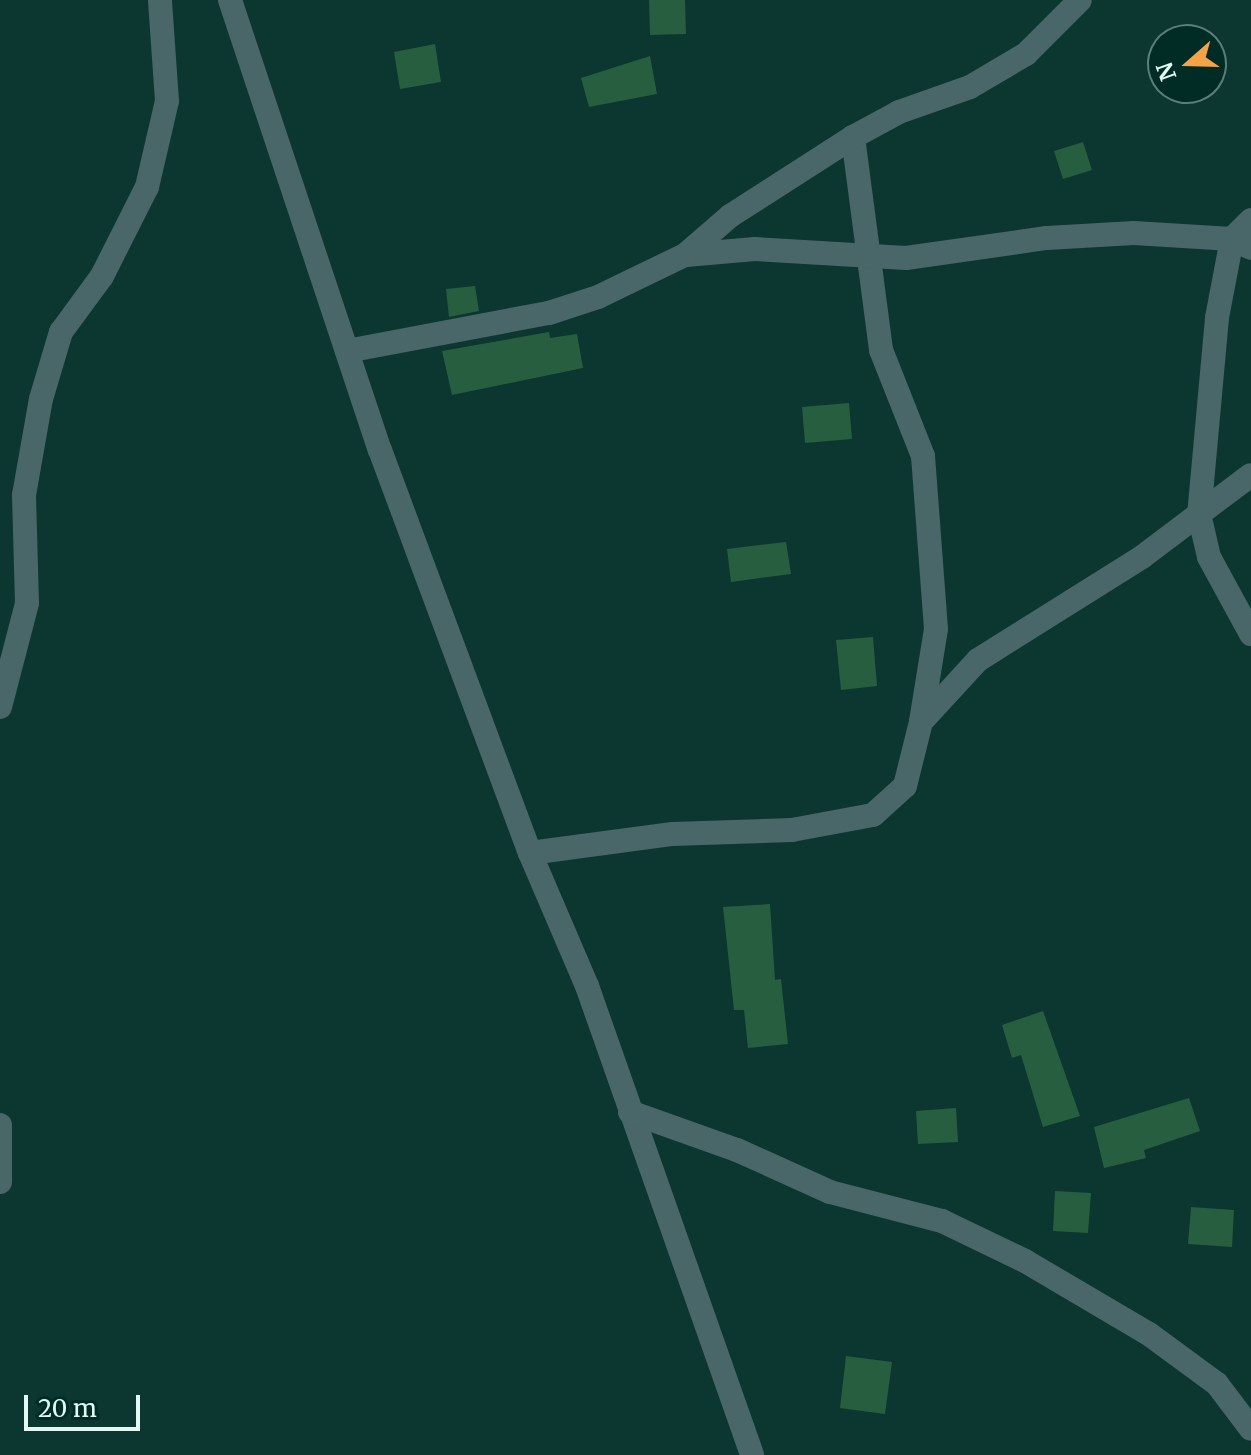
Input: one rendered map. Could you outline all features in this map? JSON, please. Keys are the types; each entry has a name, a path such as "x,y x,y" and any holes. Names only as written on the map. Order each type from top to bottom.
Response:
{"street":[{"path":"0,707 27,603 24,495 41,399 61,332 102,276 147,187 167,101 160,0"},
{"path":"230,0 347,351 530,853 587,986 752,1455"},
{"path":"347,351 549,313 598,297 685,255 730,216 853,137 899,112 970,87 1026,54 1080,0"},
{"path":"530,853 673,834 792,830 873,815 905,786 921,722 936,629 923,456 881,350 853,137"},
{"path":"1251,220 1217,318 1199,514 1209,557 1251,634"},
{"path":"685,255 755,249 906,258 1047,238 1134,233 1242,243"},
{"path":"921,722 978,660 1142,557 1251,475"},
{"path":"630,1112 737,1150 830,1192 942,1221 1025,1261 1149,1334 1217,1384 1251,1429"},
{"path":"0,1125 0,1182"}],"building":[{"path":"649,0 685,0 686,34 650,35"},
{"path":"435,44 441,82 400,89 394,52"},
{"path":"650,56 657,94 589,107 581,78"},
{"path":"1083,142 1092,170 1063,179 1054,151"},
{"path":"475,286 479,311 449,317 446,289"},
{"path":"549,332 550,338 577,334 583,368 452,395 442,351"},
{"path":"849,403 852,439 805,443 802,407"},
{"path":"786,542 791,574 731,582 727,549"},
{"path":"873,637 877,686 841,690 836,640"},
{"path":"770,904 775,980 781,979 788,1044 748,1048 744,1010 734,1010 723,907"},
{"path":"1043,1011 1080,1116 1043,1127 1021,1055 1012,1058 1002,1025"},
{"path":"1189,1098 1200,1131 1144,1150 1146,1158 1104,1168 1094,1127"},
{"path":"956,1108 958,1142 918,1144 916,1111"},
{"path":"1055,1191 1091,1193 1088,1233 1053,1231"},
{"path":"1191,1207 1234,1210 1232,1247 1188,1244"},
{"path":"846,1356 892,1362 885,1414 840,1408"}]}
